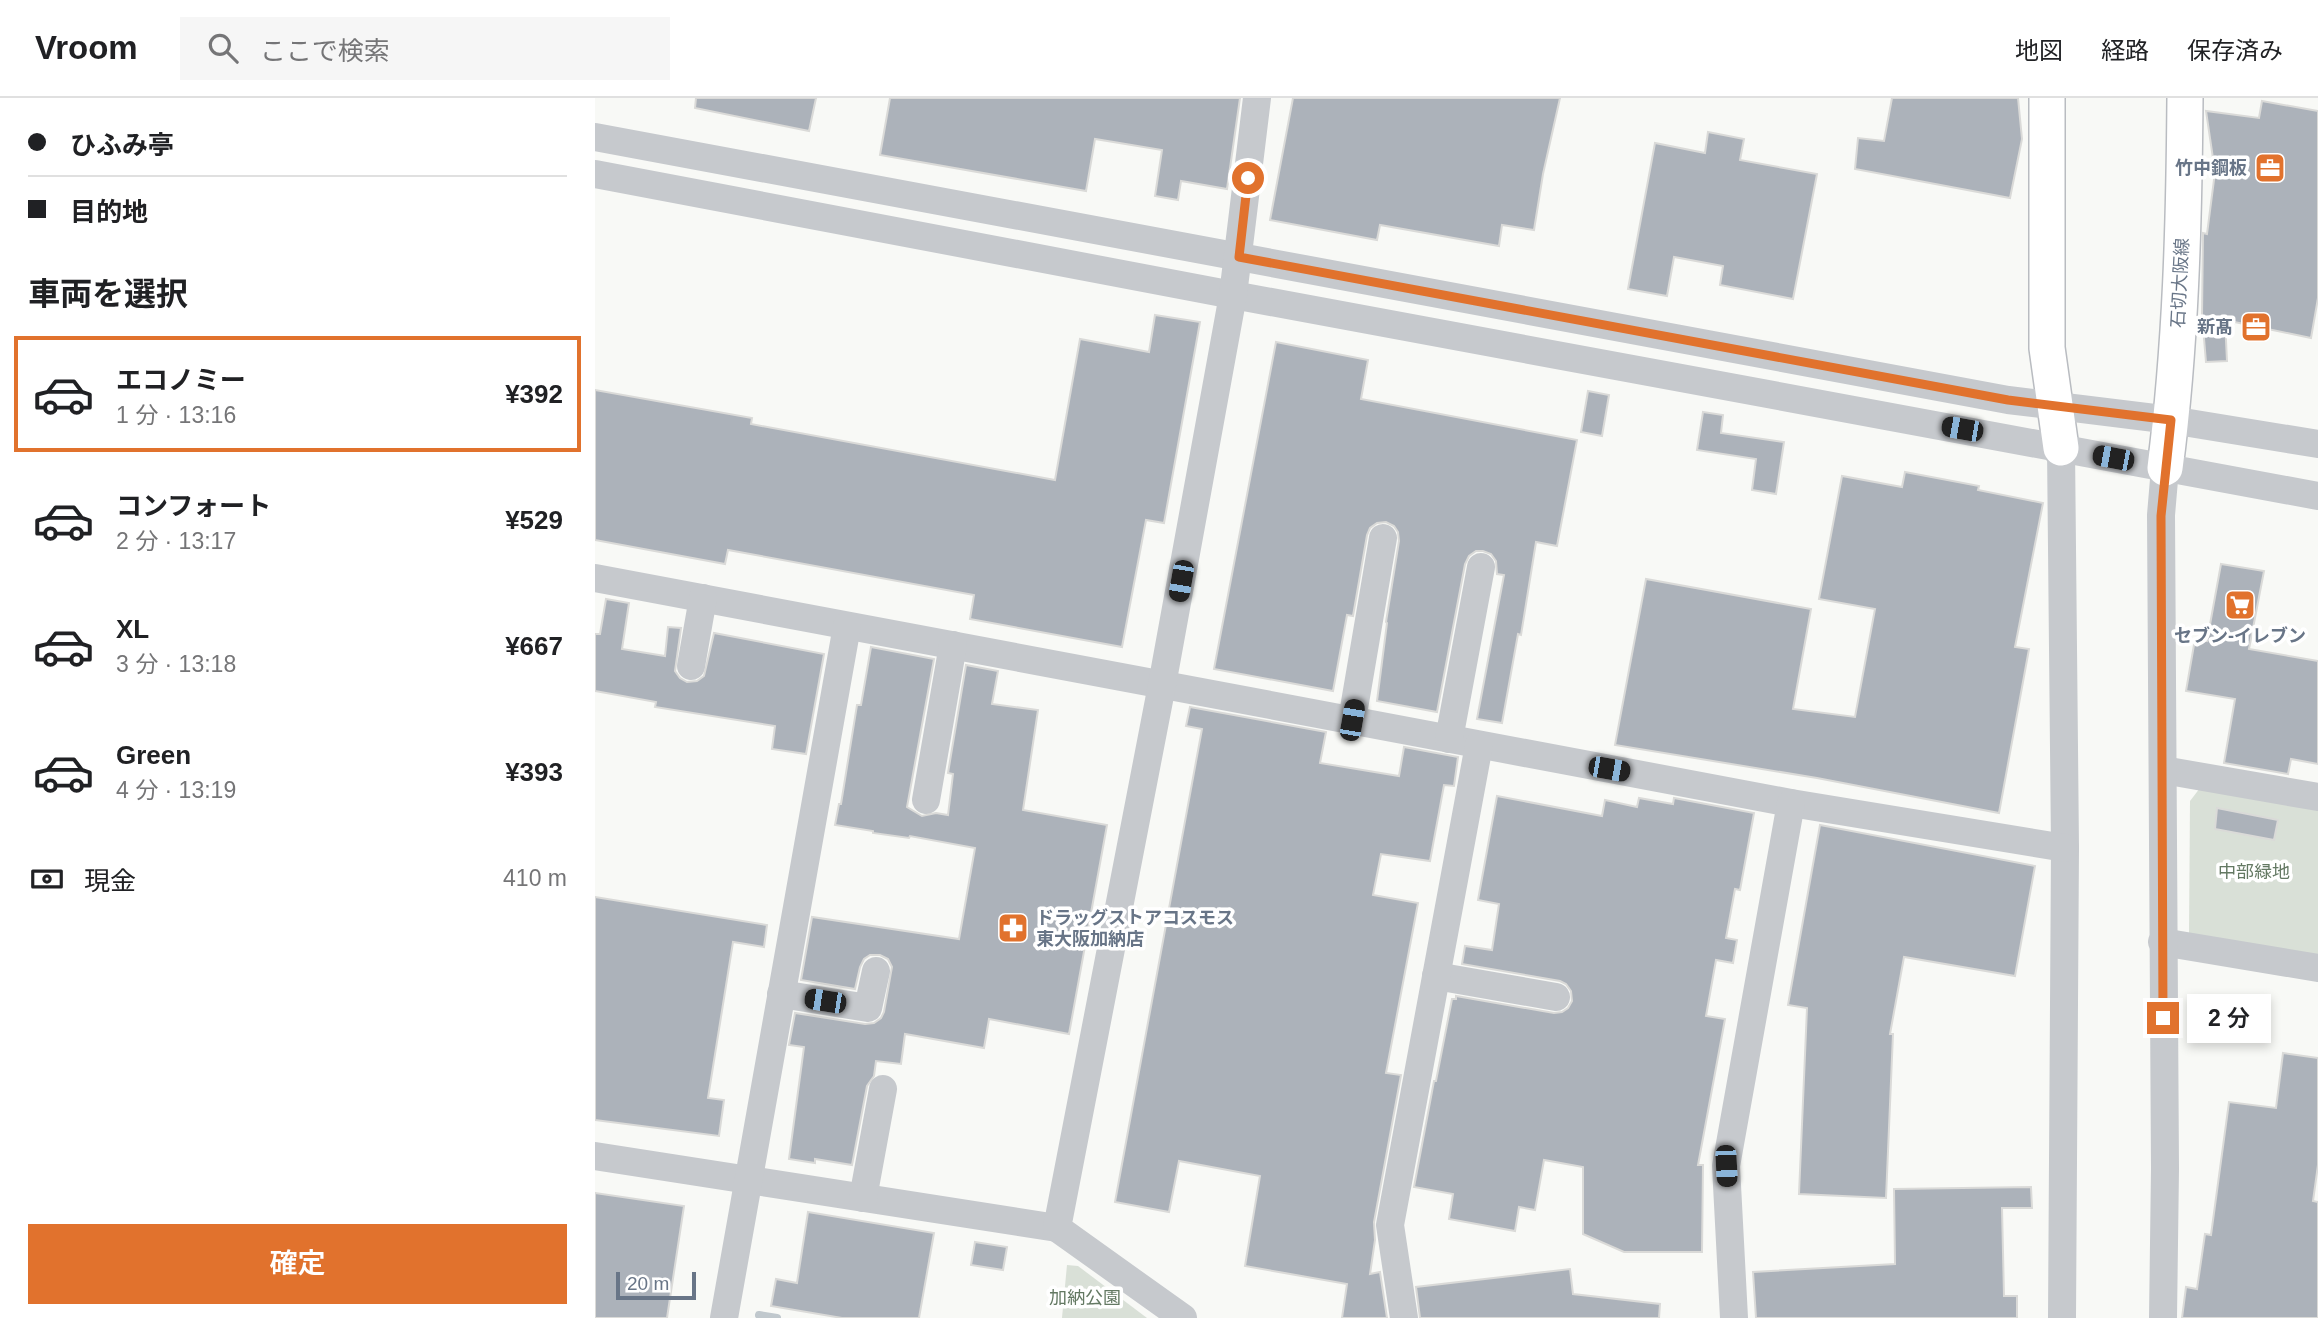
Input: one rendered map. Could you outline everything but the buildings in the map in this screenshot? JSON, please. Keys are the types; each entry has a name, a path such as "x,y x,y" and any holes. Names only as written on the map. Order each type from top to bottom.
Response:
{"main road":[{"path":"2047,98 2047,348 2061,448"},
{"name":"石切大阪線","path":"2165,468 2171,420 2183,242 2185,98"}],"street":[{"path":"1057,1228 1162,685 1233,295 1257,98"},
{"path":"595,137 2054,407 2171,420 2318,444"},
{"path":"595,174 2318,496"},
{"path":"2061,448 2065,848 2062,1318"},
{"path":"2163,1318 2165,1170 2161,516 2165,468"},
{"path":"1352,720 1383,538"},
{"path":"1449,739 1481,568"},
{"path":"595,578 1791,803 2065,848"},
{"path":"691,666 703,598"},
{"path":"724,1318 847,625"},
{"path":"926,800 953,645"},
{"path":"1403,1318 1390,1225 1479,745"},
{"path":"2163,770 2318,797"},
{"path":"1734,1318 1726,1166 1791,803"},
{"path":"2162,942 2318,968"},
{"path":"781,994 869,1008 876,971"},
{"path":"1436,976 1556,997"},
{"path":"863,1198 883,1089"},
{"path":"595,1156 1057,1228 1183,1318"}],"green space":[{"name":"中部緑地","path":"2200,788 2318,809 2318,956 2189,935 2190,801"},
{"name":"加納公園","path":"1067,1265 1078,1266 1147,1318 1062,1318"}],"waterway":[{"path":"759,1315 777,1318"}],"place":[{"name":"竹中鋼板","path":"2270,168"},
{"name":"新髙","path":"2256,327"},
{"name":"セブン-イレブン","path":"2240,605"},
{"name":"ドラッグストアコスモス 東大阪加納店","path":"1013,928"}],"route":[{"path":"1248,178 1239,257 2008,400 2171,420 2161,516 2163,1018"}]}
